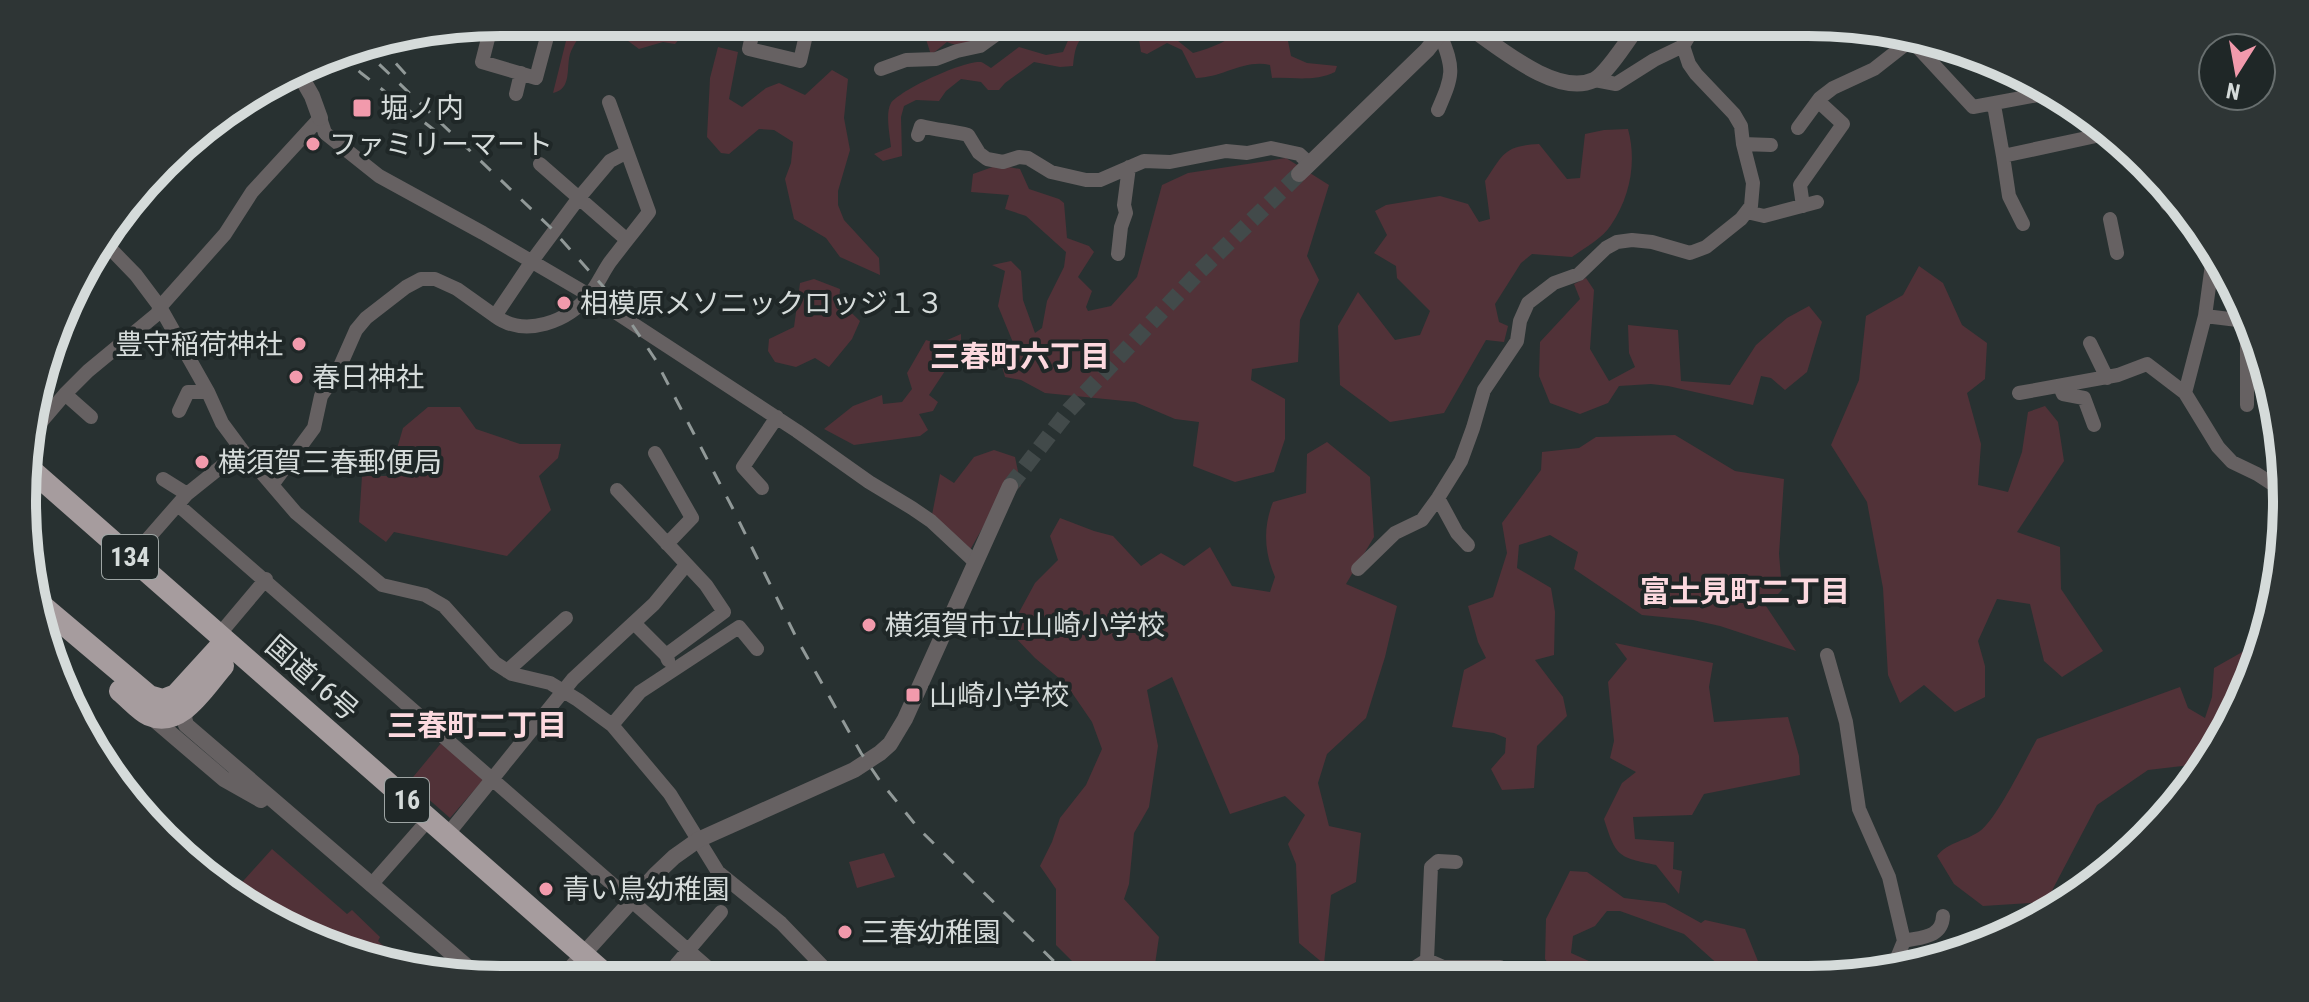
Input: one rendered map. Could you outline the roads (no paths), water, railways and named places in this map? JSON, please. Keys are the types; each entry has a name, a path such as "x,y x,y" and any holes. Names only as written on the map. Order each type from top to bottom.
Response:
{"highway":[{"name":"134","path":"37,475 131,558 224,648"},
{"name":"134","path":"36,489 224,648"},
{"name":"国道16号","path":"50,612 149,696 163,700 176,695 224,648"},
{"path":"57,637 148,715 172,717 187,707"},
{"name":"国道16号","path":"187,707 224,648"},
{"name":"国道16号","path":"224,648 425,824 573,966"},
{"name":"国道16号","path":"425,824 447,835 573,966"}],"street":[{"path":"489,36 482,62 536,78 547,36"},
{"path":"752,36 749,49 800,61 806,36"},
{"path":"881,69 906,60 936,59 980,46 994,36"},
{"path":"918,135 921,126 968,135 979,153 991,161 1028,158 1051,172 1086,180 1100,180 1144,161 1170,162 1226,151 1247,153 1271,148 1299,154 1304,169 1438,36"},
{"path":"1438,110 1451,80 1446,36"},
{"path":"1483,36 1539,74 1565,84 1595,80 1616,84 1683,46 1689,36"},
{"path":"1595,80 1631,36"},
{"path":"1358,569 1395,533 1422,520 1438,498 1461,461 1484,390 1517,341 1520,321 1528,303 1554,283 1579,274 1606,248 1617,242 1652,242 1690,253 1706,247 1751,206 1753,183 1741,126 1734,114 1696,74 1683,46"},
{"path":"1798,128 1818,101 1833,88 1874,69 1903,46"},
{"path":"1920,50 1973,107 2036,96"},
{"path":"516,94 521,73"},
{"path":"303,80 325,133 371,171 589,295 931,521 975,562"},
{"path":"1747,212 1764,216 1810,204 1800,185 1843,124 1818,101"},
{"path":"272,485 314,428 321,396 337,373 356,330 366,318 406,287 421,279 435,279 457,289 508,325 544,325 572,311 589,295 649,212 609,102"},
{"path":"1994,105 2009,196 2023,224"},
{"path":"45,409 157,314 225,234 252,192 320,118"},
{"path":"2003,156 2096,136"},
{"path":"1743,144 1771,145"},
{"path":"495,316 578,199 610,161 627,152"},
{"path":"540,164 627,240"},
{"path":"1118,254 1126,213 1124,205 1129,167"},
{"path":"2110,219 2117,253"},
{"path":"110,249 136,275 160,307 222,423 296,513 382,585 425,595 444,606 495,663 512,674 550,683 612,725 663,784 718,872 781,923 822,966"},
{"path":"2185,393 2205,316 2212,270"},
{"path":"2211,277 2216,277"},
{"path":"2205,316 2237,321"},
{"path":"2090,343 2107,378"},
{"path":"2247,349 2247,405"},
{"path":"2019,393 2107,378 2147,364 2185,393 2218,447 2232,462 2272,484"},
{"path":"2060,387 2063,394 2084,398 2094,425"},
{"path":"179,411 188,392 208,392"},
{"path":"65,394 91,417"},
{"path":"762,488 743,467 777,417"},
{"path":"131,558 182,499 242,450"},
{"path":"655,453 692,518 667,544"},
{"path":"163,479 266,579 706,966"},
{"path":"573,966 655,875 698,840 854,770 890,744 905,719 1010,486"},
{"path":"617,490 706,585 724,612 666,655"},
{"path":"1438,498 1457,533 1468,545"},
{"path":"447,835 562,691 654,604 686,565"},
{"path":"224,648 266,579"},
{"path":"507,671 566,618"},
{"path":"634,623 666,655 669,661 664,675"},
{"path":"612,725 640,692 739,627 757,649"},
{"path":"1827,655 1846,722 1859,809 1889,877 1904,941 1897,957"},
{"path":"187,707 186,725 464,964"},
{"path":"148,715 224,779 290,816"},
{"path":"371,885 425,824"},
{"path":"1427,960 1437,887 1431,867 1438,861 1456,862"},
{"path":"675,966 721,912"},
{"path":"1904,941 1933,935 1942,924 1943,916"},
{"path":"1427,960 1441,966"},
{"path":"1417,966 1427,960"}],"tunnel":[{"path":"1010,486 1069,410 1199,272 1299,174"}],"railway":[{"path":"385,51 412,81"},
{"path":"370,55 550,227 617,302 655,359 797,639 861,753 919,829 1059,966"},
{"path":"349,62 438,133"}],"place":[{"name":"堀ノ内","path":"362,108"},
{"name":"ファミリーマート","path":"313,144"},
{"name":"相模原メソニックロッジ１３","path":"564,303"},
{"name":"豊守稲荷神社","path":"299,344"},
{"name":"春日神社","path":"296,377"},
{"name":"横須賀三春郵便局","path":"202,462"},
{"name":"横須賀市立山崎小学校","path":"869,625"},
{"name":"山崎小学校","path":"913,695"},
{"name":"青い鳥幼稚園","path":"546,889"},
{"name":"三春幼稚園","path":"845,932"}],"district":[{"name":"三春町六丁目","path":"1020,356"},
{"name":"富士見町二丁目","path":"1745,591"},
{"name":"三春町二丁目","path":"477,725"}]}
